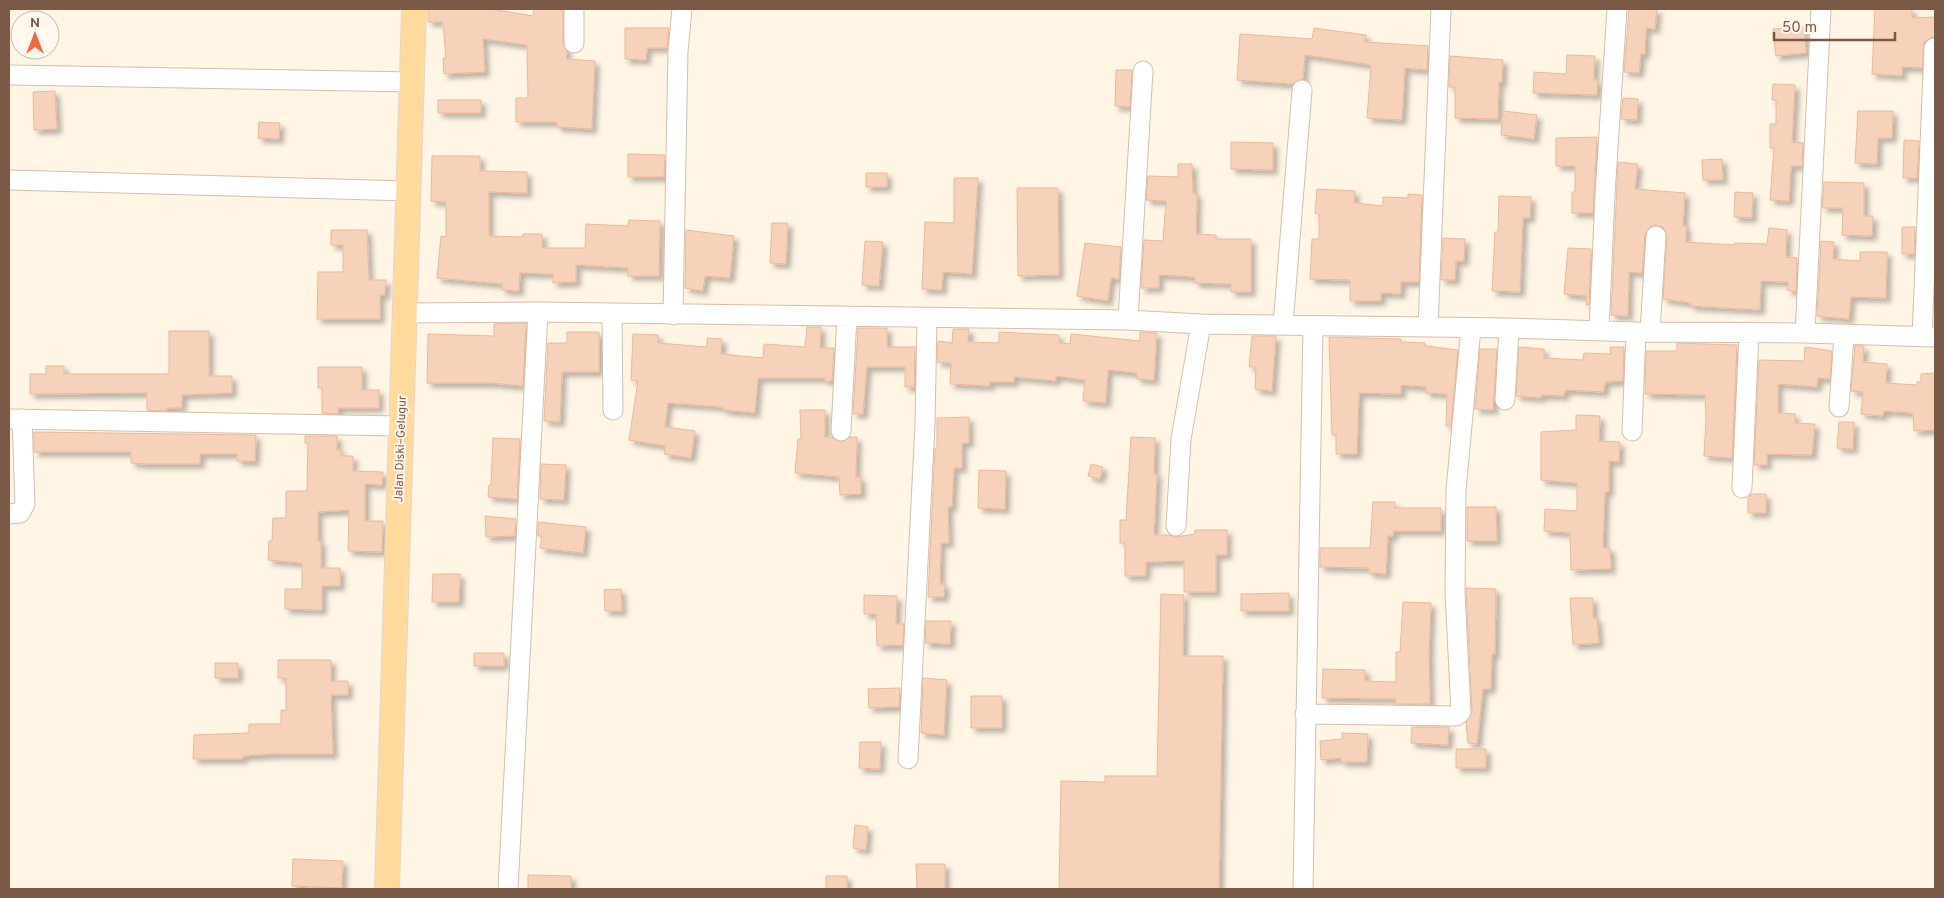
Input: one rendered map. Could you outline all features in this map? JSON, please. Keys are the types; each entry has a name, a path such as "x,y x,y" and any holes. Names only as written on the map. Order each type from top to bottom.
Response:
{"main road":[{"name":"Jalan Diski–Gelugur","path":"387,889 414,9"}],"street":[{"path":"574,9 574,43"},
{"path":"673,315 678,51 682,9"},
{"path":"1428,327 1441,9"},
{"path":"1599,331 1605,195 1618,9"},
{"path":"1805,333 1821,9"},
{"path":"406,313 538,312 1128,320 1201,324 1805,333 1929,337 1934,48"},
{"path":"1128,320 1143,71"},
{"path":"9,75 412,82"},
{"path":"1283,325 1302,90"},
{"path":"9,180 409,192"},
{"path":"1632,430 1656,236"},
{"path":"508,889 538,312"},
{"path":"612,313 613,410"},
{"path":"841,431 847,316"},
{"path":"908,759 925,425 927,318"},
{"path":"1176,526 1181,439 1201,324"},
{"path":"1303,889 1313,326"},
{"path":"1305,714 1456,716 1461,712 1456,593 1456,490 1471,328"},
{"path":"1505,400 1509,328"},
{"path":"1742,488 1749,333"},
{"path":"1839,407 1844,335"},
{"path":"9,514 20,513 25,504 15,419 400,426"}],"building":[{"path":"428,9 490,9 533,16 534,9 563,9 563,43 567,51 566,59 595,61 592,129 557,127 557,122 516,122 516,98 528,98 527,45 483,39 485,72 444,74 443,58 446,58 443,22 428,22"},
{"path":"1629,9 1657,9 1655,29 1646,28 1645,54 1641,54 1639,73 1624,72"},
{"path":"1875,9 1912,9 1912,18 1935,17 1935,35 1924,42 1922,68 1902,67 1902,76 1872,74"},
{"path":"1804,27 1806,53 1776,56 1773,29"},
{"path":"625,28 669,28 667,48 647,48 646,60 625,59"},
{"path":"1314,28 1366,35 1365,42 1428,46 1427,70 1405,68 1402,120 1367,118 1371,66 1366,64 1305,55 1303,79 1293,84 1237,80 1240,34 1312,39"},
{"path":"1567,55 1595,56 1594,80 1598,80 1597,95 1533,93 1534,72 1566,74"},
{"path":"1450,56 1503,60 1502,82 1499,82 1498,119 1455,118 1455,87 1449,87"},
{"path":"1116,70 1132,70 1130,107 1115,106"},
{"path":"1773,84 1795,85 1792,142 1803,143 1802,166 1791,166 1789,201 1770,200 1774,148 1770,148 1770,124 1776,124 1776,100 1772,100"},
{"path":"55,91 57,129 34,130 33,92"},
{"path":"1623,98 1638,99 1637,120 1621,119"},
{"path":"438,100 481,100 481,113 438,113"},
{"path":"1503,111 1537,115 1534,139 1501,135"},
{"path":"1858,111 1893,111 1892,138 1878,138 1877,164 1855,163"},
{"path":"259,122 280,123 279,139 258,138"},
{"path":"1597,137 1593,213 1572,213 1572,192 1575,192 1575,166 1556,166 1556,138"},
{"path":"1904,140 1919,141 1917,178 1903,178"},
{"path":"1231,142 1273,143 1273,170 1231,169"},
{"path":"628,154 665,155 664,177 628,177"},
{"path":"432,156 480,156 480,171 527,172 527,193 489,192 489,236 522,237 523,234 542,234 542,248 585,248 586,224 628,226 629,220 660,221 659,276 628,276 628,268 576,265 576,282 553,283 553,274 520,273 519,291 502,290 502,284 437,278 441,236 446,237 446,202 431,201"},
{"path":"1722,159 1723,180 1703,180 1702,160"},
{"path":"1618,162 1638,164 1635,189 1685,193 1683,226 1686,226 1686,242 1735,245 1735,243 1767,244 1769,228 1787,230 1786,257 1797,258 1796,292 1787,290 1788,282 1761,281 1760,310 1691,306 1691,303 1663,299 1667,236 1663,227 1656,225 1651,226 1645,235 1642,273 1629,272 1628,316 1611,315"},
{"path":"1178,164 1192,164 1193,193 1197,194 1196,234 1216,235 1216,239 1251,239 1251,292 1231,292 1231,284 1195,283 1195,277 1159,275 1159,288 1141,288 1144,240 1163,241 1166,201 1146,200 1148,176 1178,177"},
{"path":"866,173 887,173 887,187 866,187"},
{"path":"954,178 978,178 972,274 943,272 942,290 922,289 925,222 954,223"},
{"path":"1824,182 1864,183 1864,216 1873,216 1872,236 1842,235 1843,208 1822,208"},
{"path":"1017,188 1058,188 1059,275 1018,276"},
{"path":"1317,189 1355,191 1354,203 1383,206 1383,197 1408,198 1408,194 1422,195 1419,282 1401,282 1401,294 1381,293 1381,301 1350,301 1350,280 1310,279 1312,239 1319,239 1319,214 1315,213"},
{"path":"1735,192 1753,193 1752,218 1734,217"},
{"path":"1499,196 1531,197 1530,218 1523,218 1520,292 1492,291 1495,232 1498,232"},
{"path":"772,223 788,223 786,264 770,263"},
{"path":"1902,227 1915,227 1914,254 1902,254"},
{"path":"331,230 367,230 369,280 386,280 385,295 380,295 380,319 317,319 318,272 343,272 343,245 331,245"},
{"path":"686,230 734,236 730,278 705,276 703,291 685,288"},
{"path":"1443,238 1465,239 1464,261 1456,261 1455,280 1441,280"},
{"path":"865,241 883,242 879,286 862,285"},
{"path":"1821,241 1834,242 1833,259 1860,261 1860,252 1887,252 1886,298 1851,297 1849,319 1817,316"},
{"path":"1085,243 1121,247 1119,279 1111,278 1108,301 1077,296"},
{"path":"1568,248 1591,249 1589,305 1586,305 1587,296 1564,294"},
{"path":"526,323 523,386 492,383 427,383 428,334 494,336 494,324"},
{"path":"807,327 821,327 820,348 834,348 832,381 825,381 825,378 758,378 755,413 723,410 723,407 668,403 665,427 695,431 691,458 664,454 665,446 629,440 638,381 631,380 633,334 658,335 658,343 707,347 707,338 722,339 721,354 763,358 764,344 805,347"},
{"path":"858,328 887,328 887,347 915,347 914,387 905,387 905,367 867,367 863,414 853,414"},
{"path":"953,329 969,329 968,342 999,343 999,332 1059,335 1059,343 1070,344 1071,334 1140,341 1140,332 1157,333 1154,380 1137,379 1137,373 1108,370 1106,403 1083,401 1085,380 1056,376 1056,381 1014,377 1014,382 990,382 990,386 950,384 951,363 937,362 938,341 952,343"},
{"path":"169,331 209,331 209,376 232,376 232,393 182,395 182,408 167,408 167,411 147,410 147,393 30,394 30,374 46,374 46,366 64,366 64,374 169,374"},
{"path":"567,332 599,332 599,372 562,372 560,422 544,421 548,343 567,343"},
{"path":"1252,336 1276,336 1272,391 1255,389 1256,367 1249,367"},
{"path":"1329,337 1401,339 1401,342 1425,343 1425,346 1458,350 1451,426 1446,426 1447,394 1426,393 1426,387 1401,385 1401,394 1359,393 1357,454 1336,454 1336,435 1332,435"},
{"path":"1677,343 1737,345 1732,458 1704,456 1705,395 1645,394 1646,351 1677,351"},
{"path":"1855,346 1864,346 1863,362 1887,364 1886,383 1917,385 1917,382 1921,382 1921,374 1935,373 1935,430 1914,431 1913,413 1884,411 1883,416 1861,414 1863,392 1851,391"},
{"path":"1519,347 1544,349 1544,358 1583,360 1584,353 1611,354 1610,347 1624,347 1623,381 1605,382 1604,392 1565,390 1564,396 1541,395 1541,398 1516,396"},
{"path":"1805,347 1832,351 1830,379 1818,378 1817,387 1778,384 1778,413 1795,414 1795,423 1815,424 1812,455 1767,454 1767,465 1754,465 1759,360 1804,361"},
{"path":"1480,349 1497,349 1493,410 1475,409"},
{"path":"318,367 362,367 362,390 379,390 379,408 338,408 338,414 322,413 322,388 318,388"},
{"path":"800,410 825,410 825,437 831,437 841,442 850,437 857,437 856,477 861,477 861,494 840,495 839,477 795,473 798,439 801,439"},
{"path":"1576,415 1600,416 1599,441 1620,442 1619,462 1609,461 1609,492 1605,492 1603,548 1610,548 1611,569 1571,570 1570,533 1544,531 1545,509 1577,511 1577,483 1541,480 1541,432 1576,430"},
{"path":"969,417 969,443 962,443 962,468 954,468 952,507 948,507 949,543 941,543 940,584 945,584 944,597 928,597 935,448 937,448 937,418"},
{"path":"1839,422 1854,422 1853,449 1837,448"},
{"path":"34,432 256,435 255,461 237,461 237,454 200,454 200,464 146,464 131,463 131,452 34,452"},
{"path":"305,436 337,436 337,450 341,450 341,456 353,456 353,471 383,472 382,485 365,484 365,521 383,521 382,552 348,551 349,510 318,512 318,541 321,541 321,568 340,568 340,586 322,586 322,610 285,609 285,589 302,589 302,563 268,560 269,541 272,541 273,518 286,518 286,491 307,491 308,443 305,443"},
{"path":"1131,437 1155,438 1154,474 1157,474 1154,535 1176,537 1195,534 1195,530 1227,530 1227,555 1216,555 1216,592 1184,592 1184,561 1146,562 1146,576 1125,576 1125,543 1120,543 1120,520 1126,520"},
{"path":"493,438 520,439 517,499 488,497 489,485 491,485"},
{"path":"541,464 566,465 564,500 540,499"},
{"path":"1091,464 1103,467 1100,479 1088,476"},
{"path":"979,470 1006,471 1005,509 978,508"},
{"path":"1751,494 1766,494 1766,513 1748,513 1748,498"},
{"path":"1373,502 1395,502 1394,508 1441,508 1441,531 1394,531 1393,536 1388,536 1386,574 1369,573 1369,568 1320,567 1320,548 1370,548"},
{"path":"1467,507 1496,507 1497,541 1467,541"},
{"path":"485,516 516,519 515,536 486,537"},
{"path":"538,522 586,527 583,553 540,548 542,536 538,536"},
{"path":"433,574 460,574 459,602 432,602"},
{"path":"1466,588 1496,589 1495,654 1492,654 1491,689 1483,689 1477,744 1468,743 1466,722 1472,711"},
{"path":"621,589 622,611 605,611 604,590"},
{"path":"1289,593 1289,611 1241,611 1241,594"},
{"path":"1161,594 1184,595 1183,656 1223,656 1219,889 1059,889 1061,781 1105,782 1105,776 1157,776"},
{"path":"864,595 897,596 896,624 904,624 903,645 877,646 876,614 864,614"},
{"path":"1570,598 1593,598 1593,618 1597,618 1599,643 1573,645"},
{"path":"1403,602 1431,603 1429,652 1430,704 1396,704 1396,699 1322,698 1323,669 1365,670 1365,681 1396,682 1396,652 1400,652"},
{"path":"926,621 951,621 950,644 925,643"},
{"path":"474,653 504,653 504,666 474,666"},
{"path":"278,660 331,660 331,681 348,681 348,695 331,695 333,754 272,754 243,756 243,759 193,759 194,735 249,733 249,724 281,724 281,710 286,710 286,678 278,678"},
{"path":"215,663 238,663 238,678 215,678"},
{"path":"923,678 947,680 944,735 921,733"},
{"path":"900,688 899,707 869,708 868,689"},
{"path":"971,696 1002,696 1002,728 971,728"},
{"path":"1412,727 1449,727 1448,745 1411,743"},
{"path":"1342,733 1368,734 1367,762 1341,762 1341,758 1321,760 1320,741 1342,739"},
{"path":"860,742 881,742 880,769 859,768"},
{"path":"1456,749 1486,749 1486,768 1456,768"},
{"path":"855,825 868,827 866,850 853,848"},
{"path":"293,859 343,861 342,888 292,886"},
{"path":"916,864 945,864 945,889 917,889"},
{"path":"528,875 571,876 571,889 528,889"},
{"path":"826,876 847,876 847,889 826,889"}]}
